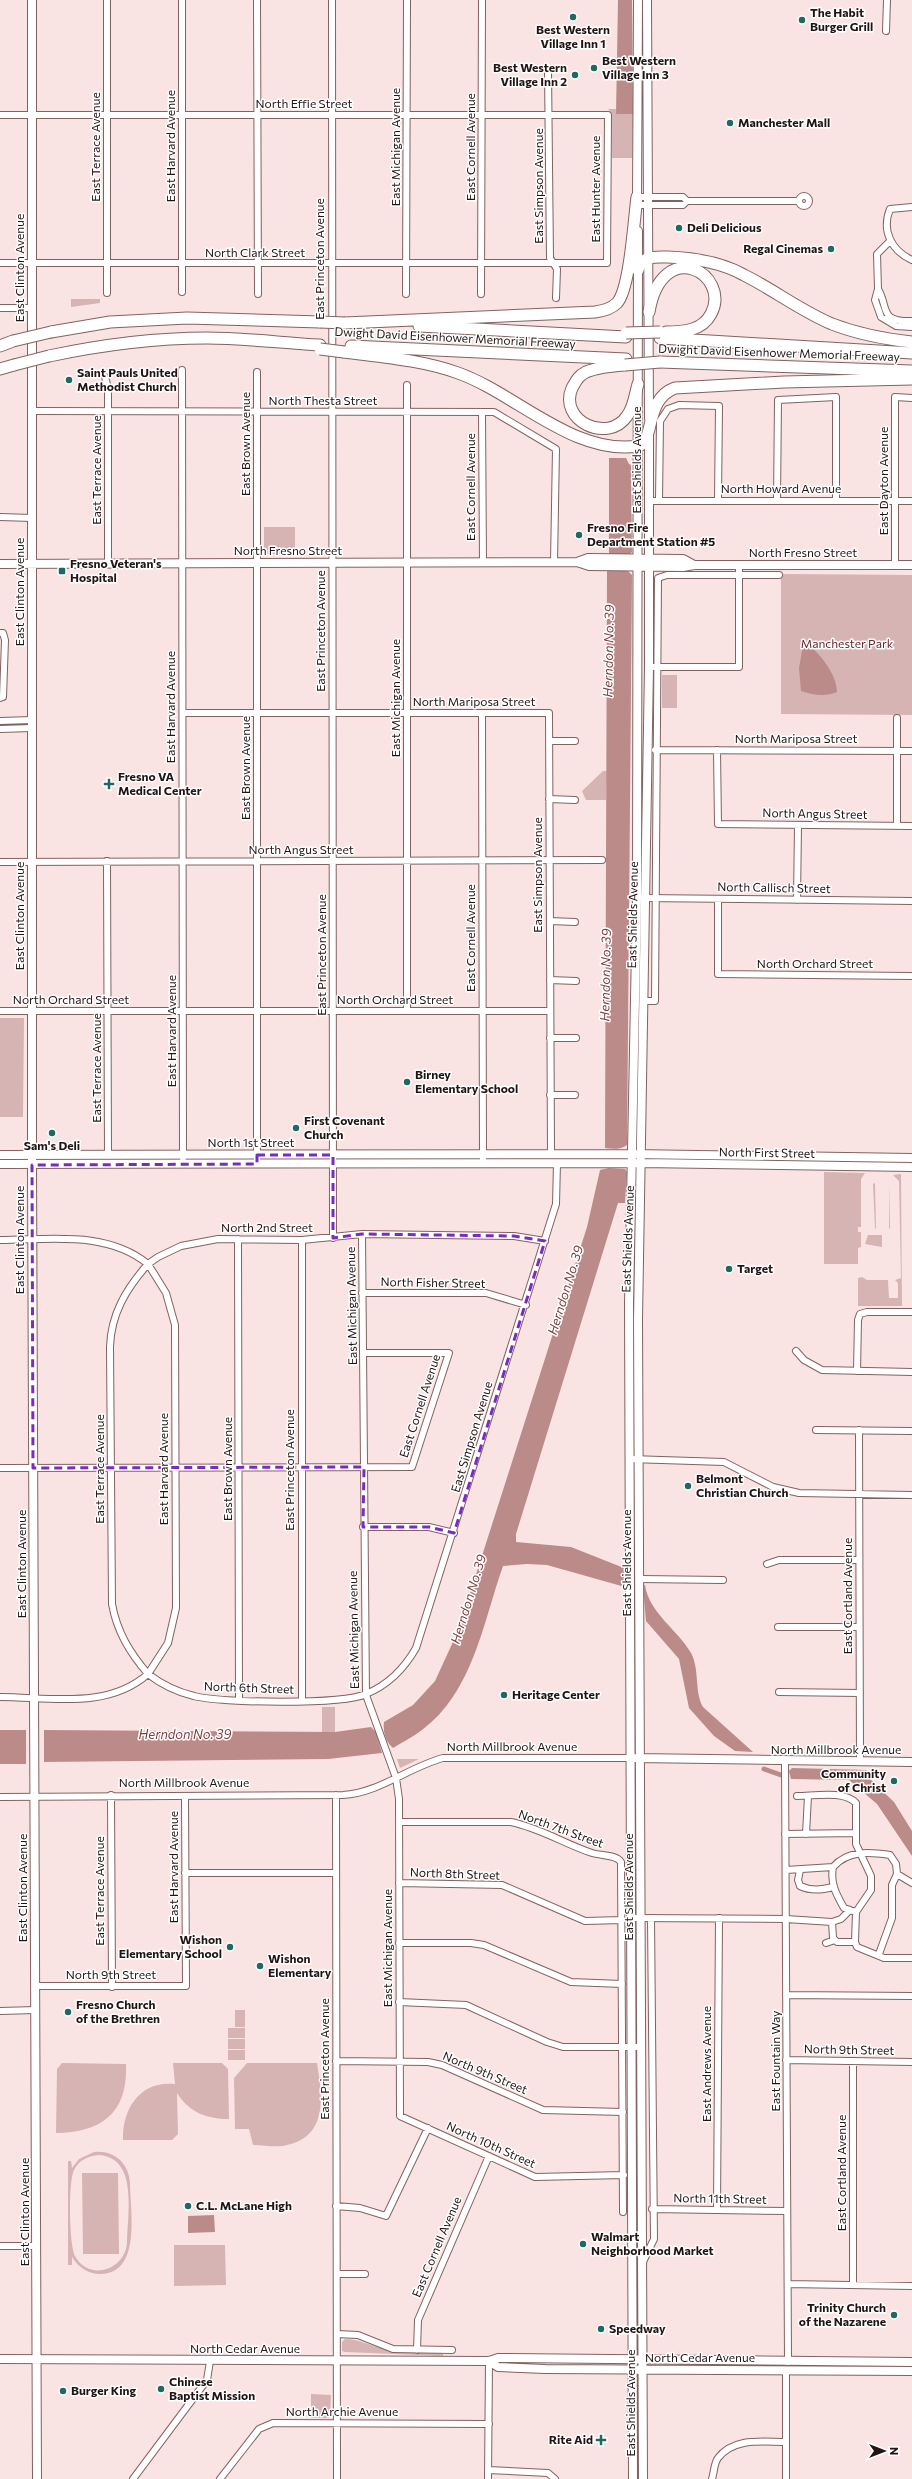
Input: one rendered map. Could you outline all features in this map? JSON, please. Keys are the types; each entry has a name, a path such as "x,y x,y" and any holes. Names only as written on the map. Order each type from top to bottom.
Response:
{"highway":[{"path":"345,323 595,312 609,308 617,303 624,289 643,201"},
{"path":"638,270 642,261 648,257 686,258 712,262 743,274 807,312 832,324 867,335 912,342"},
{"path":"649,312 657,283 672,270 684,268 696,270 710,282 715,293 715,304 705,322 696,328 660,335"},
{"name":"Dwight David Eisenhower Memorial Freeway","path":"0,346 51,332 110,322 187,318 345,323 578,335 660,335 912,353"},
{"path":"0,369 49,356 96,346 174,339 209,338 344,349 419,362 443,368 494,389 578,438 611,445 638,446 643,443 649,433 656,403 664,394 675,388 912,379"},
{"name":"Dwight David Eisenhower Memorial Freeway","path":"344,349 626,362 912,371"},
{"path":"626,362 586,372 577,379 571,392 570,403 577,418 594,428 613,427 629,414 638,384"}],"main road":[{"name":"East Clinton Avenue","path":"32,0 32,1240 38,2359 37,2479"},
{"name":"East Shields Avenue","path":"638,0 643,201 648,257 649,563 653,667 646,898 642,1163 638,1280 642,2262 644,2366 643,2479"},
{"name":"East Shields Avenue","path":"633,2479 634,2270 629,1303 637,898 639,562 638,270 643,201 647,0"},
{"name":"North Fresno Street","path":"0,564 577,562 589,566 612,562 639,562 694,565 912,565"},
{"path":"638,616 642,635 643,660 653,667"},
{"path":"501,1163 545,1159 551,1154"},
{"name":"North First Street","path":"622,1154 912,1158"},
{"name":"North 1st Street","path":"0,1155 622,1154"},
{"path":"108,1155 120,1164"},
{"path":"741,1164 744,1160 769,1160 774,1156"},
{"name":"North First Street","path":"622,1163 912,1167"},
{"name":"North 1st Street","path":"0,1164 622,1163"},
{"path":"630,1555 634,1559 635,1572 640,1579"},
{"path":"630,1596 634,1600 635,1631 640,1643"},
{"name":"North Millbrook Avenue","path":"631,1758 912,1762"},
{"path":"633,2177 638,2183 638,2221 642,2244"},
{"path":"634,2270 638,2274 639,2282 643,2285"},
{"name":"North Cedar Avenue","path":"0,2359 489,2361 498,2358 561,2360 634,2366"},
{"path":"533,2368 541,2365 558,2364 561,2360"},
{"name":"North Cedar Avenue","path":"489,2361 498,2367 533,2368 743,2362 912,2362"},
{"path":"695,2370 699,2367 738,2365 743,2362"},
{"path":"753,2371 759,2367 782,2367 788,2362"},
{"path":"786,2371 791,2366 814,2366 818,2362"},
{"name":"North Cedar Avenue","path":"644,2366 695,2370 912,2371"},
{"path":"633,2466 638,2469 638,2479"}],"street":[{"name":"East Terrace Avenue","path":"107,0 107,293"},
{"name":"East Harvard Avenue","path":"182,0 182,292"},
{"path":"257,0 258,294"},
{"name":"East Princeton Avenue","path":"332,0 333,1238"},
{"name":"East Michigan Avenue","path":"406,294 407,0"},
{"name":"East Cornell Avenue","path":"481,294 482,0"},
{"path":"886,31 887,0"},
{"name":"East Simpson Avenue","path":"548,71 550,258 557,269 556,298"},
{"name":"North Effie Street","path":"0,115 608,115"},
{"name":"East Hunter Avenue","path":"607,263 608,115"},
{"path":"643,201 683,205 688,201 799,201"},
{"path":"912,207 890,209 888,215 890,241 900,254 912,260"},
{"path":"890,241 877,254 878,289 885,311 892,321 912,327"},
{"name":"North Clark Street","path":"0,263 107,265 607,263"},
{"path":"0,308 32,308"},
{"path":"892,321 912,321"},
{"name":"East Harvard Avenue","path":"182,370 183,1164"},
{"name":"East Brown Avenue","path":"257,372 257,1164"},
{"name":"East Terrace Avenue","path":"105,377 108,412 108,563"},
{"name":"East Michigan Avenue","path":"407,385 407,1010"},
{"path":"776,500 778,400 836,397 836,501"},
{"name":"East Dayton Avenue","path":"895,564 895,397 912,398"},
{"name":"East Shields Avenue","path":"660,501 660,421 663,413 673,406 718,406 718,500"},
{"name":"North Thesta Street","path":"32,411 494,412 556,449 554,563"},
{"name":"East Cornell Avenue","path":"482,412 482,563"},
{"name":"North Howard Avenue","path":"649,501 912,501"},
{"path":"0,517 32,518"},
{"path":"653,667 739,667 739,565"},
{"path":"644,1001 655,1002 655,750 653,667 658,578 668,575 779,575"},
{"path":"0,634 3,634 5,640 3,697 0,698"},
{"name":"North Mariposa Street","path":"182,713 549,713"},
{"name":"East Cornell Avenue","path":"482,713 483,1163"},
{"name":"East Simpson Avenue","path":"549,713 551,1154"},
{"path":"897,718 897,826"},
{"path":"0,721 32,724"},
{"path":"0,729 32,724"},
{"path":"549,741 575,741"},
{"name":"North Mariposa Street","path":"655,750 912,751"},
{"name":"North Angus Street","path":"717,750 718,824 912,826"},
{"path":"549,799 575,800"},
{"path":"798,825 798,900"},
{"name":"North Angus Street","path":"0,862 602,860"},
{"name":"East Terrace Avenue","path":"108,861 108,1155"},
{"name":"North Callisch Street","path":"637,898 912,901"},
{"name":"North Orchard Street","path":"718,899 718,974 912,976"},
{"path":"550,921 575,922"},
{"path":"550,980 576,980"},
{"name":"North Orchard Street","path":"0,1012 407,1010 550,1012"},
{"path":"550,1038 576,1038"},
{"path":"550,1095 575,1095"},
{"name":"East Simpson Avenue","path":"366,1695 391,1680 406,1666 416,1648 526,1305 556,1204 557,1164"},
{"name":"East Michigan Avenue","path":"362,1234 364,1467 363,1527 366,1695 396,1778 399,1822 400,2116"},
{"name":"North 2nd Street","path":"148,1264 168,1252 194,1242 238,1239 302,1240 362,1234 514,1236 545,1241"},
{"name":"East Brown Avenue","path":"238,1239 239,1700"},
{"path":"0,1240 99,1241 125,1249 148,1264"},
{"name":"East Princeton Avenue","path":"302,1240 302,1701"},
{"name":"East Terrace Avenue","path":"148,1264 128,1288 118,1308 112,1326 110,1347 112,1592 114,1615 130,1653 148,1674"},
{"name":"East Harvard Avenue","path":"148,1264 166,1293 174,1325 175,1468 175,1620 163,1653 148,1674"},
{"name":"North Fisher Street","path":"362,1293 486,1293 526,1305"},
{"path":"857,1371 858,1320 860,1314 867,1312 912,1312"},
{"path":"796,1351 804,1360 822,1370 912,1372"},
{"name":"East Cornell Avenue","path":"363,1353 449,1352 412,1467 364,1467"},
{"path":"816,1430 912,1431"},
{"name":"East Cortland Avenue","path":"859,1430 860,1761"},
{"path":"630,1459 724,1462 782,1490 812,1494 912,1495"},
{"path":"0,1468 364,1467"},
{"path":"363,1527 429,1527 454,1532"},
{"path":"767,1564 780,1560 859,1560"},
{"path":"640,1579 723,1580"},
{"path":"778,1627 860,1627"},
{"path":"0,1697 101,1698 127,1688 148,1674"},
{"name":"North 6th Street","path":"148,1674 163,1684 193,1696 239,1700 302,1701 336,1700 366,1695"},
{"path":"779,1692 860,1693"},
{"name":"North Millbrook Avenue","path":"0,1796 336,1795 363,1792 396,1778 427,1762 443,1758 631,1758"},
{"name":"East Fountain Way","path":"785,1760 788,2362"},
{"name":"East Terrace Avenue","path":"111,1795 112,1987"},
{"name":"East Princeton Avenue","path":"336,1795 337,2479"},
{"name":"East Harvard Avenue","path":"185,1796 186,1986"},
{"path":"632,1918 786,1919 832,1922 841,1919 853,1911 871,1890 871,1876 859,1852 856,1833 856,1803 851,1798 797,1796"},
{"path":"806,1834 808,1796"},
{"name":"North 7th Street","path":"399,1822 511,1822 526,1825 590,1852 620,1859 622,1920"},
{"path":"785,1834 856,1833"},
{"path":"853,1911 844,1908 833,1887 833,1867 839,1860 859,1852 890,1855 896,1864 897,1874 892,1885 892,1918 879,1954"},
{"path":"786,1870 833,1867"},
{"path":"800,1870 798,1880 800,1886 818,1890 833,1887"},
{"path":"185,1873 336,1873"},
{"path":"897,1874 912,1883"},
{"name":"North 8th Street","path":"399,1883 502,1885 585,1921 622,1920"},
{"path":"853,1911 855,1942 857,1947 864,1951 879,1954 884,1958 912,1958"},
{"path":"642,2262 654,2239 652,2209 651,1918"},
{"name":"East Andrews Avenue","path":"717,2209 719,1918"},
{"path":"622,1920 623,2212"},
{"path":"832,1922 835,1940 841,1944 855,1942"},
{"path":"826,1943 835,1940"},
{"path":"399,1943 471,1943 484,1946 571,1982 622,1984"},
{"name":"North 9th Street","path":"35,1986 186,1986"},
{"path":"786,1995 912,1996"},
{"path":"399,2002 466,2005 563,2047 641,2048"},
{"path":"0,2011 36,2010"},
{"name":"North 9th Street","path":"786,2060 912,2062"},
{"name":"North 9th Street","path":"336,2061 428,2062 442,2066 543,2110 623,2112"},
{"name":"East Cortland Avenue","path":"853,2061 853,2285"},
{"name":"North 10th Street","path":"400,2116 536,2177 624,2175"},
{"path":"336,2206 360,2208 386,2216 428,2128"},
{"name":"East Cornell Avenue","path":"417,2350 418,2320 489,2156"},
{"name":"North 11th Street","path":"652,2209 787,2211"},
{"path":"0,2246 37,2246"},
{"path":"337,2274 364,2274"},
{"path":"788,2284 912,2286"},
{"path":"337,2334 358,2335 394,2349 452,2350"},
{"path":"133,2479 207,2380 210,2361"},
{"path":"488,2479 489,2361"},
{"path":"786,2371 786,2479"},
{"name":"North Archie Avenue","path":"220,2479 254,2435 266,2425 282,2423 489,2424"},
{"path":"712,2479 717,2459 728,2450 743,2442 786,2442"},
{"path":"488,2470 548,2473 555,2479"}],"highlighted area":[{"path":"257,1155 333,1155 333,1238 362,1234 514,1236 545,1241 454,1533 429,1527 363,1527 364,1467 33,1468 32,1165 257,1164"}],"green space":[{"path":"608,109 616,109 616,114 633,114 632,158 612,158 612,114"},
{"path":"71,299 100,299 100,303 71,307"},
{"path":"264,527 295,527 295,554 266,554 264,552"},
{"name":"Manchester Park","path":"781,574 912,575 912,715 781,714"},
{"path":"662,675 677,675 677,708 662,708"},
{"path":"603,771 607,771 606,800 586,800 582,791"},
{"path":"0,1018 24,1018 23,1117 0,1117"},
{"path":"824,1172 865,1173 861,1179 861,1227 858,1227 858,1232 861,1232 861,1247 858,1248 858,1264 824,1264"},
{"path":"901,1174 902,1306 858,1306 858,1278 862,1277 867,1280 888,1280 889,1298 898,1298 898,1283 895,1280 901,1278 899,1181 893,1175"},
{"path":"875,1183 876,1228 875,1229 873,1184"},
{"path":"890,1183 890,1229 889,1228"},
{"path":"868,1235 882,1235 882,1247 865,1244"},
{"path":"322,1707 335,1707 335,1732 322,1732"},
{"path":"397,1759 419,1759 400,1768"},
{"path":"235,2010 245,2010 245,2027 235,2027"},
{"path":"228,2028 245,2028 245,2038 228,2038"},
{"path":"228,2039 245,2039 245,2049 228,2049"},
{"path":"228,2050 245,2050 245,2060 228,2060"},
{"path":"62,2063 126,2064 125,2081 122,2095 117,2107 99,2124 87,2129 56,2133 57,2069"},
{"path":"173,2063 222,2063 228,2069 229,2119 213,2118 193,2110 177,2093 178,2134 172,2140 123,2140 126,2118 136,2099 143,2092 152,2087 163,2084 175,2084"},
{"path":"247,2063 317,2063 321,2100 320,2112 310,2133 301,2140 287,2145 270,2146 253,2145 249,2129 235,2129 234,2078"},
{"path":"94,2152 108,2153 119,2159 127,2169 130,2183 132,2224 131,2239 128,2252 122,2264 113,2271 100,2274 91,2273 80,2267 72,2257 72,2265 68,2265 68,2161 71,2161 72,2168 79,2159","holes":["99,2155 112,2158 120,2166 125,2177 128,2190 129,2204 127,2243 125,2252 120,2260 113,2266 106,2269 89,2269 81,2264 75,2256 71,2239 70,2199 72,2177 74,2170 81,2161 91,2156"]},
{"path":"82,2173 118,2173 119,2254 83,2254"},
{"path":"174,2245 225,2245 226,2285 174,2286"},
{"path":"345,2339 363,2342 389,2350 412,2353 443,2353 443,2356 345,2352 342,2351 342,2342"},
{"path":"311,2394 331,2395 330,2418 311,2418"}],"water":[{"path":"618,0 632,0 633,114 616,114"},
{"path":"609,458 626,458 631,465 632,552 630,554 609,554"},
{"name":"Herndon No. 39","path":"607,571 628,571 632,575 627,1145 622,1148 613,1149 605,1148"},
{"path":"805,642 821,657 831,671 837,692 829,695 819,695 801,691 799,668 803,645"},
{"path":"609,1168 625,1169 627,1172 625,1203 618,1203 516,1534 516,1542 571,1547 624,1568 625,1587 547,1565 527,1564 503,1566 474,1655 465,1676 453,1696 439,1714 422,1730 393,1748 385,1736 384,1722 413,1705 435,1681 458,1631 587,1227 600,1170"},
{"path":"645,1585 652,1604 658,1613 691,1653 694,1660 700,1701 703,1707 753,1752 735,1751 714,1736 689,1708 679,1659 646,1621 643,1586"},
{"name":"Herndon No. 39","path":"371,1727 376,1732 382,1753 328,1759 44,1762 44,1730 335,1732"},
{"path":"0,1730 26,1730 26,1764 0,1764"},
{"path":"792,1768 867,1770 868,1777 894,1802 912,1831 912,1856 877,1804 849,1780 791,1779 789,1771"},
{"path":"214,2215 215,2232 188,2233 188,2216"}],"waterway":[{"path":"764,1769 781,1775"}],"place":[{"name":"Best Western Village Inn 1","path":"573,17"},
{"name":"The Habit Burger Grill","path":"802,20"},
{"name":"Best Western Village Inn 3","path":"594,68"},
{"name":"Best Western Village Inn 2","path":"575,75"},
{"name":"Manchester Mall","path":"730,123"},
{"name":"Deli Delicious","path":"679,228"},
{"name":"Regal Cinemas","path":"831,249"},
{"name":"Saint Pauls United Methodist Church","path":"69,380"},
{"name":"Fresno Fire Department Station #5","path":"579,535"},
{"name":"Fresno Veteran's Hospital","path":"62,571"},
{"name":"Fresno VA Medical Center","path":"109,784"},
{"name":"Birney Elementary School","path":"407,1082"},
{"name":"First Covenant Church","path":"296,1128"},
{"name":"Sam's Deli","path":"52,1133"},
{"name":"Target","path":"729,1269"},
{"name":"Belmont Christian Church","path":"688,1486"},
{"name":"Heritage Center","path":"504,1695"},
{"name":"Community of Christ","path":"894,1781"},
{"name":"Wishon Elementary School","path":"230,1947"},
{"name":"Wishon Elementary","path":"260,1966"},
{"name":"Fresno Church of the Brethren","path":"68,2012"},
{"name":"C.L. McLane High","path":"188,2206"},
{"name":"Walmart Neighborhood Market","path":"583,2244"},
{"name":"Trinity Church of the Nazarene","path":"894,2315"},
{"name":"Speedway","path":"601,2329"},
{"name":"Chinese Baptist Mission","path":"161,2389"},
{"name":"Burger King","path":"63,2391"},
{"name":"Rite Aid","path":"601,2440"}]}
